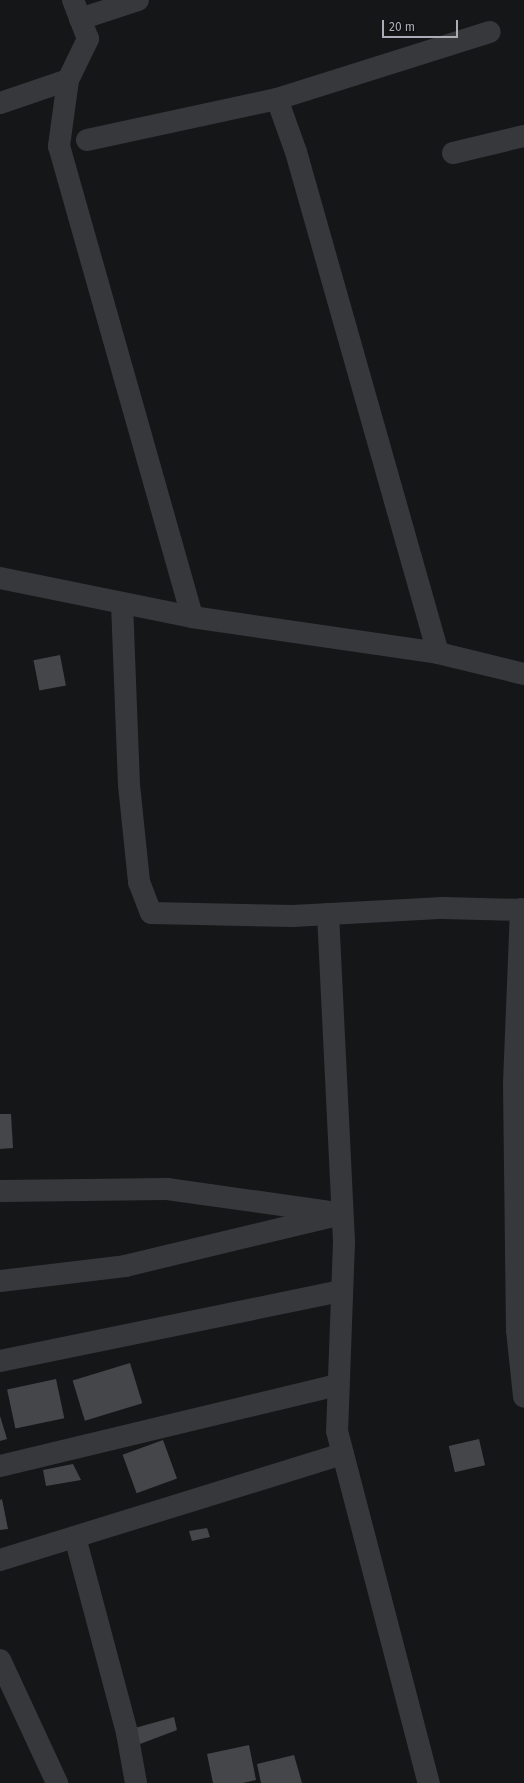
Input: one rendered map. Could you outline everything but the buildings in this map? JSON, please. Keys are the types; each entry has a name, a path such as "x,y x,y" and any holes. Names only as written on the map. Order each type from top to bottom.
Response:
{"street":[{"path":"138,0 77,9 88,38 68,80 59,146 192,617"},
{"path":"87,140 277,100 490,32"},
{"path":"0,103 68,80"},
{"path":"277,100 296,152 438,653"},
{"path":"453,153 524,136"},
{"path":"0,578 192,617 438,653 524,674"},
{"path":"122,603 129,785 139,882 151,913 293,916 443,908 522,909 519,1121 520,1276 516,1330 524,1397"},
{"path":"328,914 342,1214 342,1291 337,1431 429,1783"},
{"path":"0,1191 167,1189 342,1214"},
{"path":"0,1281 125,1266 342,1214"},
{"path":"0,1361 342,1291"},
{"path":"0,1466 338,1386"},
{"path":"0,1560 343,1454"},
{"path":"75,1536 127,1733 136,1783"},
{"path":"0,1660 57,1783"}]}
